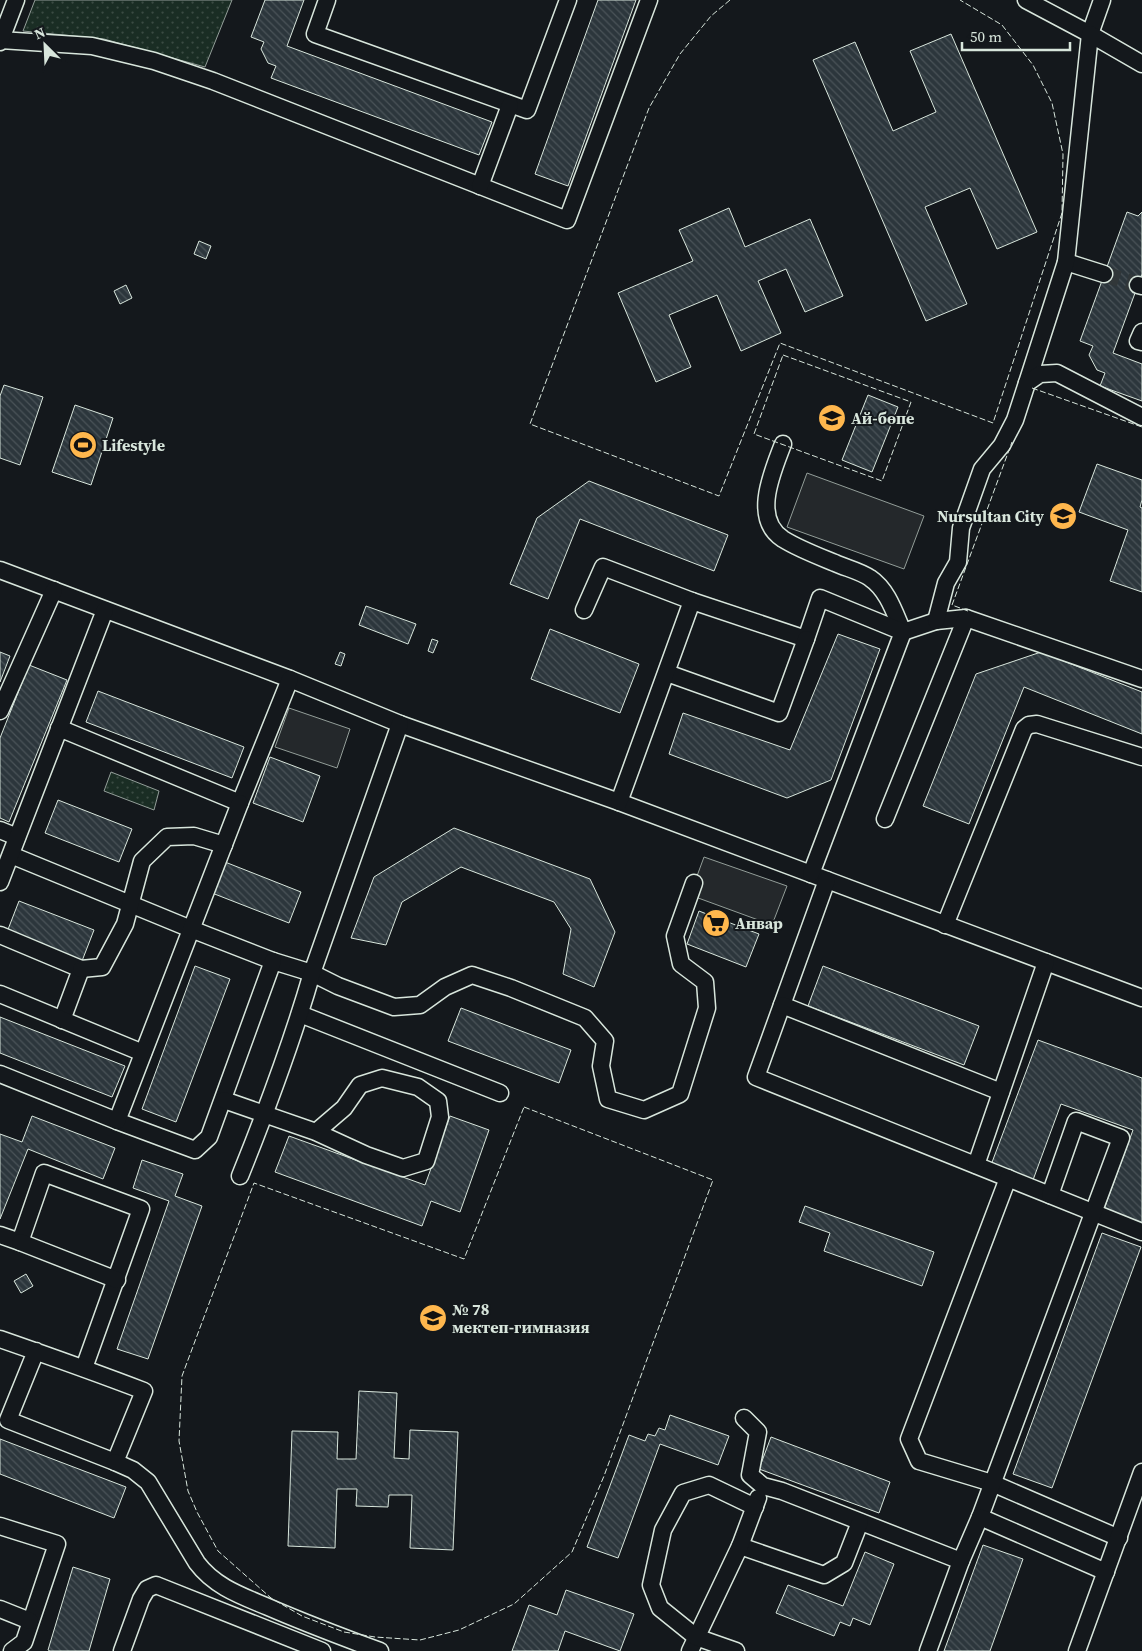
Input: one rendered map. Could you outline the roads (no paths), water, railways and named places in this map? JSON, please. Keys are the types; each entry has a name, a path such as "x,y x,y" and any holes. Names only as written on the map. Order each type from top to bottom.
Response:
{"street":[{"path":"16,0 0,41 92,46 154,61 212,81 567,220 615,96 649,0"},
{"path":"328,0 315,34 527,110 568,0"},
{"path":"1026,0 1142,64"},
{"path":"936,621 946,583 958,562 961,528 982,469 1002,445 1015,420 1066,262 1090,34 1102,0"},
{"path":"480,186 510,105"},
{"path":"1066,262 1104,274"},
{"path":"1142,332 1138,341 1142,342"},
{"path":"1027,384 1040,374 1056,373 1142,417"},
{"path":"783,444 766,501 767,514 772,528 782,538 805,551 870,578 887,596 903,632 810,874"},
{"path":"584,610 603,567 692,602 806,639"},
{"path":"0,570 290,679 400,724 619,802 1142,998"},
{"path":"1,707 54,590"},
{"path":"667,673 779,713 820,598 903,632 936,621 966,618 1142,678"},
{"path":"619,802 692,602"},
{"path":"0,882 105,610"},
{"path":"885,819 966,618"},
{"path":"116,1121 290,679"},
{"path":"240,1176 300,1014 312,973 400,724"},
{"path":"945,925 1024,729 1029,724 1037,724 1142,756"},
{"path":"59,728 240,803"},
{"path":"0,830 17,837"},
{"path":"0,936 81,969 102,967 125,924 142,862 167,837 194,836 224,845"},
{"path":"10,855 273,961 312,973 338,986 394,1006 420,1006 445,987 472,975 511,988 585,1018 605,1041 601,1066 608,1099 644,1110 680,1094 707,1008 705,982 681,964 675,936 694,884"},
{"path":"827,880 756,1077 1142,1232"},
{"path":"0,1074 116,1121 195,1150 209,1137 273,961"},
{"path":"976,1166 1046,962"},
{"path":"62,1020 81,969"},
{"path":"0,994 143,1053"},
{"path":"782,1005 1002,1092"},
{"path":"300,1014 500,1093"},
{"path":"224,1100 316,1132 366,1155 403,1168 426,1161 440,1117 438,1102 418,1087 382,1078 360,1085 344,1108 316,1132"},
{"path":"928,1651 1121,1138 1076,1121 1050,1195"},
{"path":"20,1242 44,1172 141,1209 84,1368"},
{"path":"1008,1178 909,1439 919,1460 992,1483 1119,1538"},
{"path":"0,1234 117,1280"},
{"path":"0,1339 144,1391 116,1462"},
{"path":"36,1351 8,1420 133,1470 148,1482 197,1564 205,1574 224,1588 312,1626 380,1651"},
{"path":"744,1418 758,1432 750,1475 763,1486 782,1491 961,1561"},
{"path":"1077,1651 1142,1472"},
{"path":"736,1651 693,1644 660,1608 652,1586 663,1530 683,1493 709,1485 755,1506"},
{"path":"693,1644 740,1546 763,1486"},
{"path":"980,1517 1106,1572"},
{"path":"740,1546 824,1575 844,1563 860,1522"},
{"path":"0,1526 57,1544 24,1642 12,1651"},
{"path":"122,1651 141,1599 147,1589 156,1585 322,1651"},
{"path":"0,1609 30,1621"}],"tunnel":[{"path":"1104,274 1138,285"}],"place":[{"name":"Ай-бөпе","path":"832,418"},
{"name":"Lifestyle","path":"83,445"},
{"name":"Nursultan City","path":"1063,516"},
{"name":"Анвар","path":"716,923"},
{"name":"№ 78 мектеп-гимназия","path":"433,1318"}]}
